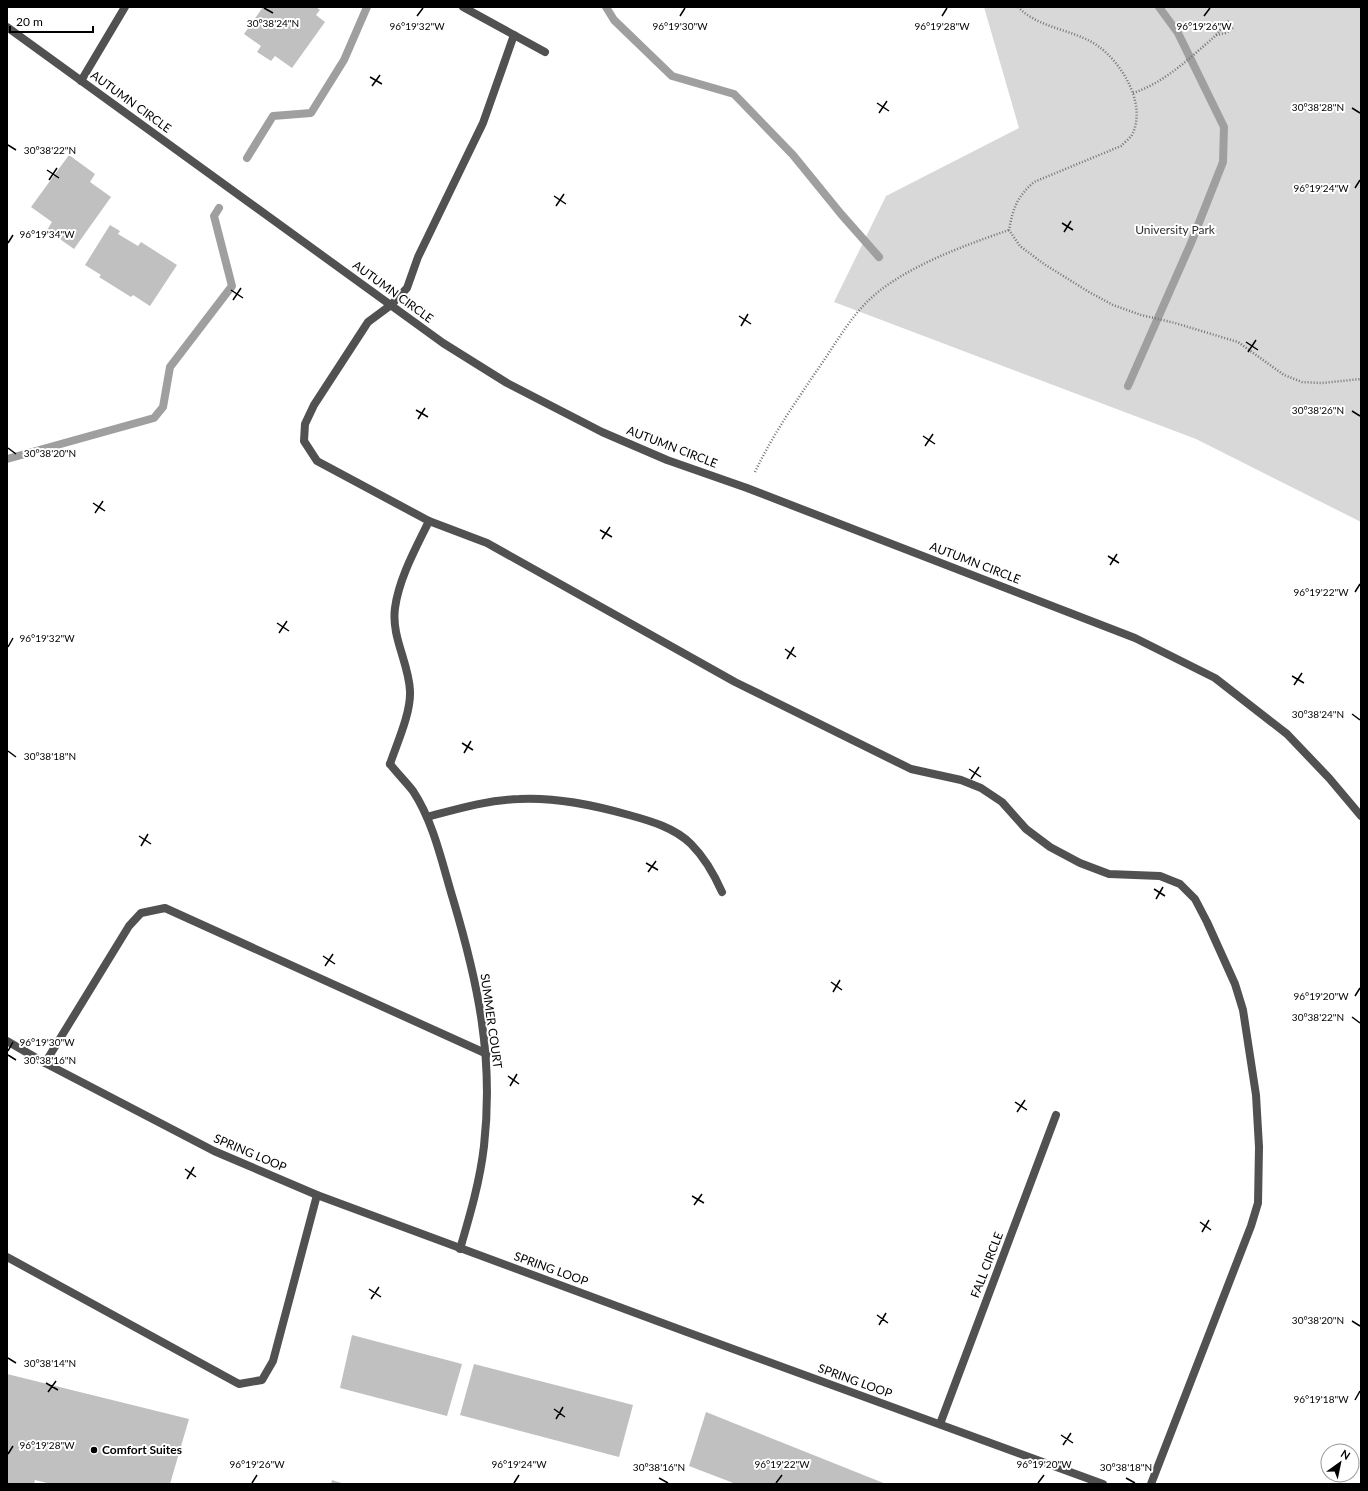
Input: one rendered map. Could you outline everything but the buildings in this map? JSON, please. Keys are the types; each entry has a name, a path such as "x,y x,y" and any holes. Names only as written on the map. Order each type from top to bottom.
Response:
{"street":[{"path":"81,81 125,7"},
{"path":"463,7 545,52"},
{"name":"AUTUMN CIRCLE","path":"7,27 443,343 507,383 602,432 666,460 746,488 1135,638 1215,678 1287,734 1329,778 1361,816"},
{"path":"514,35 483,123 418,257 407,288 391,305 368,322 314,405 305,424 304,441 317,461 429,521 487,544 735,682 911,769 961,780 981,788 1002,802 1026,829 1050,847 1080,863 1109,874 1160,876 1180,884 1196,899 1235,984 1243,1010 1256,1095 1259,1192 1258,1203 1250,1226 1151,1484"},
{"name":"SUMMER COURT","path":"429,521 402,584 395,608 394,627 410,690 410,704 390,764 413,791 427,817 466,945 478,994 486,1054 487,1096 484,1146 477,1186 460,1248"},
{"path":"427,817 475,804 519,799 593,805 644,819 675,831 691,844 710,866 722,892"},
{"path":"45,1063 129,926 141,913 165,908 486,1054"},
{"name":"SPRING LOOP","path":"7,1041 45,1063 214,1152 317,1195 1103,1484"},
{"name":"FALL CIRCLE","path":"940,1424 1056,1115"},
{"path":"7,1257 238,1384 262,1380 273,1361 317,1195"}],"path":[{"path":"1018,7 1024,13 1043,23 1098,46 1116,64 1133,93 1137,107 1131,136 1121,146 1034,182 1023,193 1012,210 1009,230 1020,246 1050,268 1113,305 1148,317 1175,322 1238,342 1284,375 1302,382 1322,384 1361,379"},
{"path":"1133,93 1149,88 1180,66 1200,47 1216,35 1221,27 1229,21"},
{"path":"1216,35 1226,33 1234,28"},
{"path":"746,488 769,442 858,310 879,291 914,270 960,246 1009,230"}],"green space":[{"name":"University Park","path":"984,7 1361,7 1361,522 1196,439 834,302 886,196 1019,128"}],"waterway":[{"path":"247,158 273,116 311,113 344,60 367,7"},
{"path":"606,7 614,20 672,76 734,94 793,155 841,214 879,257"},
{"path":"1128,386 1191,243 1223,162 1224,127 1178,33 1159,7"},
{"path":"7,459 154,418 163,407 170,367 232,286 214,216 219,208"}],"place":[{"name":"Comfort Suites","path":"94,1450"}]}
